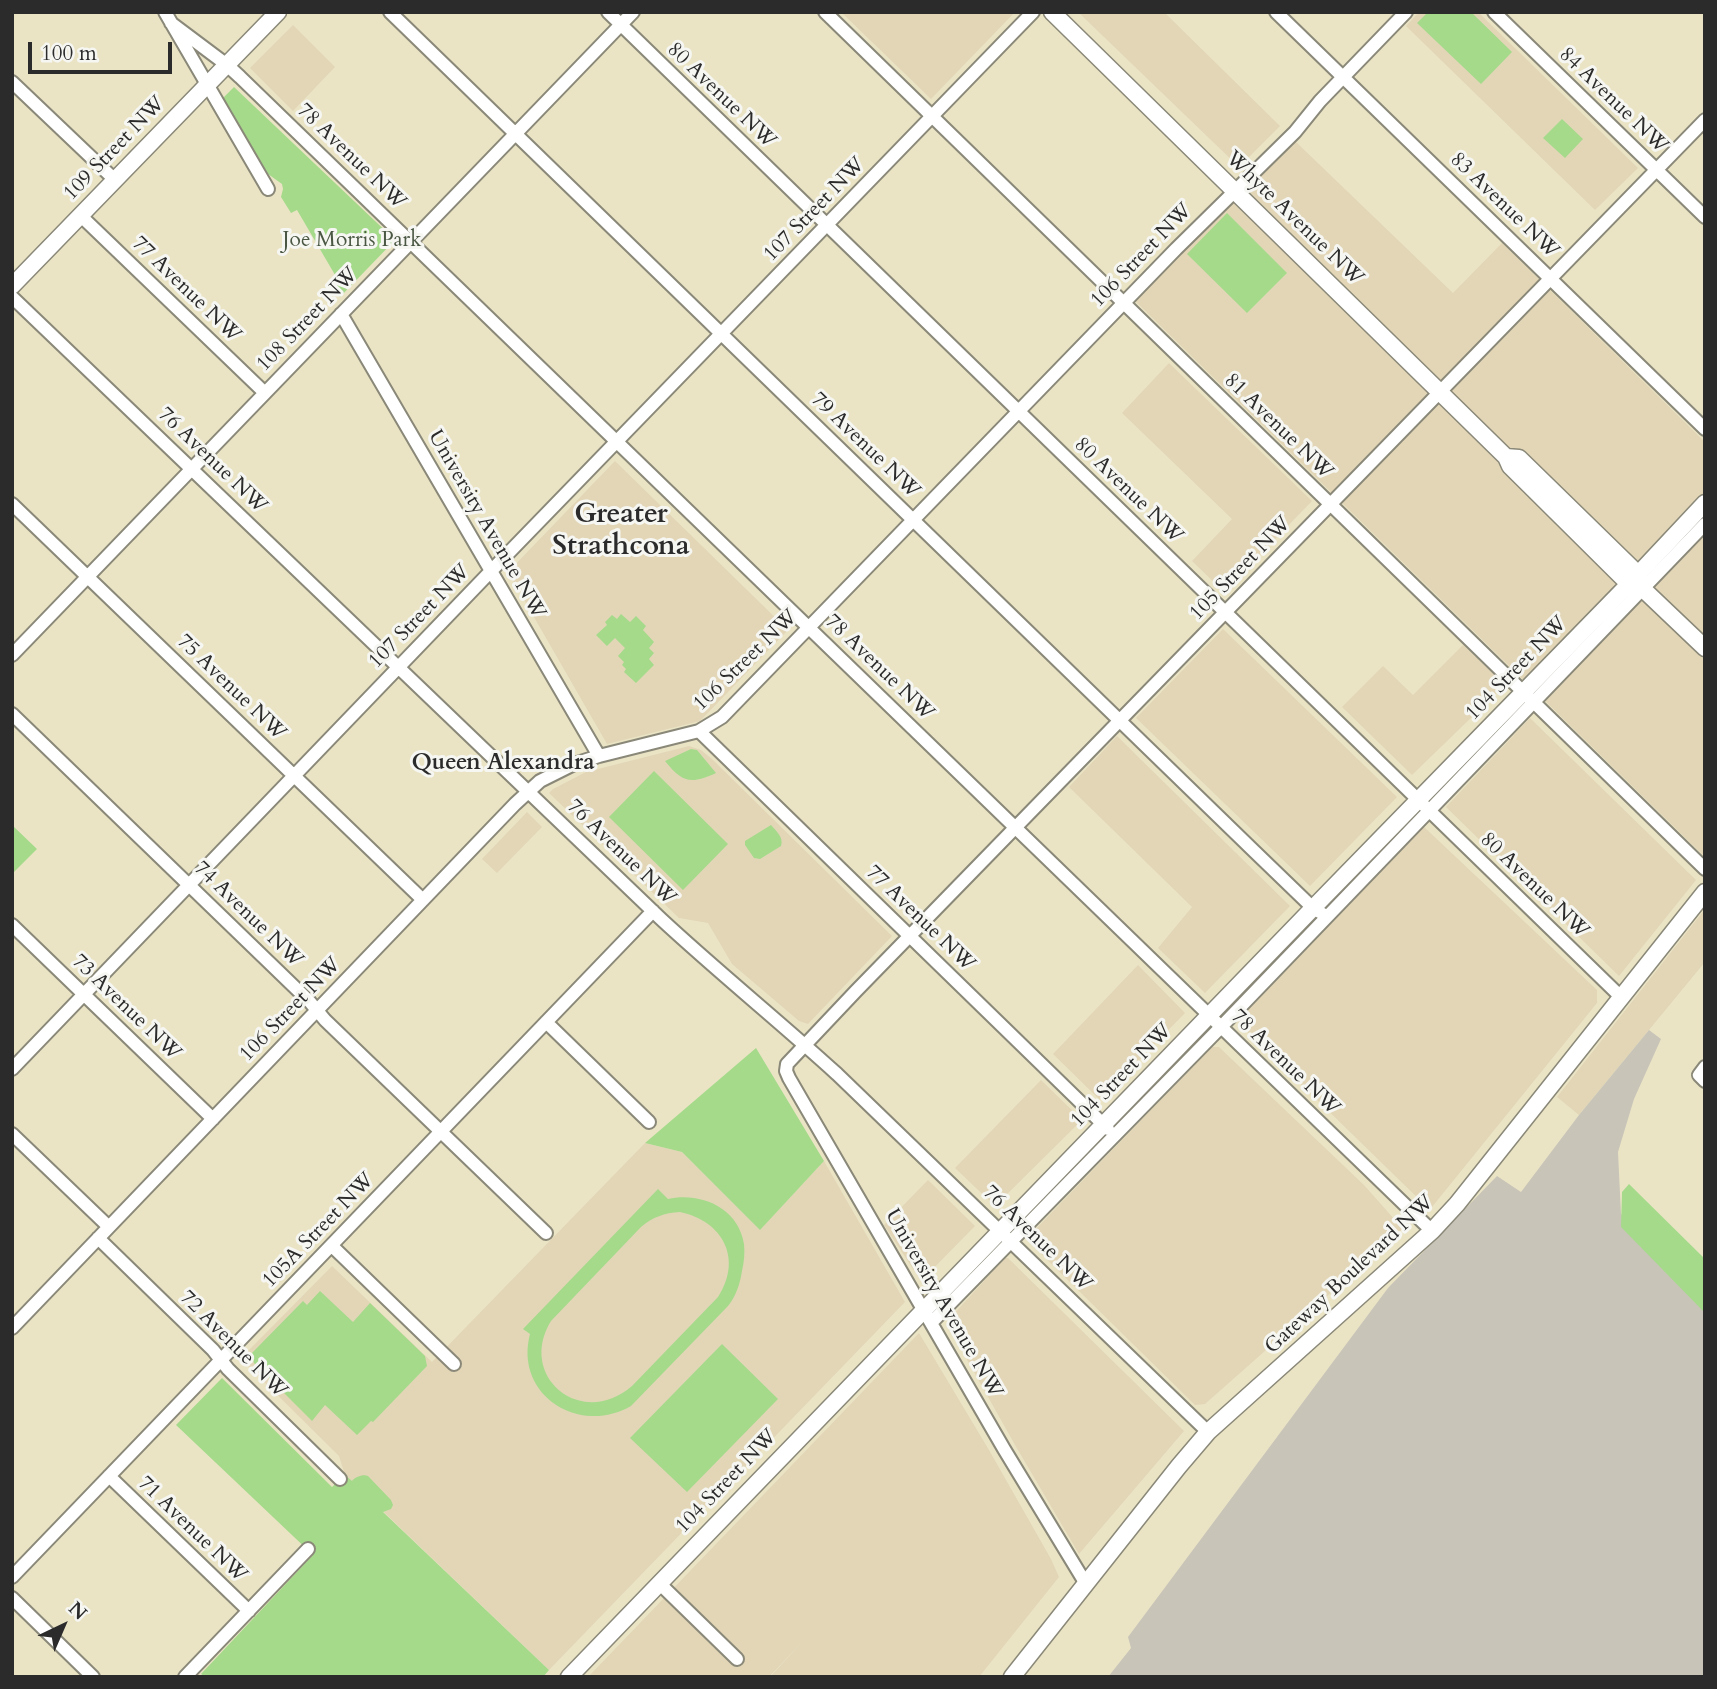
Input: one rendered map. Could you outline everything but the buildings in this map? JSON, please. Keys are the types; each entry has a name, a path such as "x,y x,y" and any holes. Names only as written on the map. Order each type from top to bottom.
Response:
{"main road":[{"name":"109 Street NW","path":"12,286 278,12"},
{"name":"Whyte Avenue NW","path":"1052,12 1506,457 1519,457 1637,582 1705,648"},
{"name":"104 Street NW","path":"569,1677 1215,1021 1637,582 1705,503"},
{"name":"Gateway Boulevard NW","path":"1012,1677 1208,1432 1432,1231 1457,1204 1705,892"}],"street":[{"name":"79 Avenue NW","path":"390,12 1320,912"},
{"name":"80 Avenue NW","path":"608,12 1621,997"},
{"name":"108 Street NW","path":"12,655 633,12"},
{"name":"81 Avenue NW","path":"825,12 1705,869"},
{"name":"107 Street NW","path":"12,1069 1033,12"},
{"name":"83 Avenue NW","path":"1276,12 1705,429"},
{"name":"106 Street NW","path":"12,1328 540,781 599,756 699,731 722,717 1123,303 1295,132 1320,101 1406,12"},
{"name":"84 Avenue NW","path":"1494,12 1705,217"},
{"name":"78 Avenue NW","path":"168,18 227,65 411,241 1432,1231"},
{"path":"168,18 268,189"},
{"path":"12,82 115,180"},
{"name":"105 Street NW","path":"805,1045 1705,120"},
{"name":"77 Avenue NW","path":"80,215 264,393"},
{"name":"76 Avenue NW","path":"12,297 653,911 708,963 805,1045 1208,1432"},
{"name":"University Avenue NW","path":"341,314 599,756"},
{"name":"75 Avenue NW","path":"12,505 423,900"},
{"name":"104 Street NW","path":"1637,582 1705,524"},
{"name":"74 Avenue NW","path":"12,714 546,1233"},
{"name":"77 Avenue NW","path":"699,731 1109,1130"},
{"name":"105A Street NW","path":"12,1577 653,911"},
{"name":"73 Avenue NW","path":"12,925 213,1119"},
{"path":"546,1022 649,1122"},
{"name":"University Avenue NW","path":"805,1045 789,1061 787,1074 1086,1584"},
{"path":"12,1134 109,1227"},
{"name":"72 Avenue NW","path":"99,1238 340,1479"},
{"path":"332,1246 454,1364"},
{"name":"71 Avenue NW","path":"109,1476 248,1611"},
{"path":"185,1677 309,1549"},
{"path":"659,1583 737,1659"},
{"path":"12,1598 93,1677"}],"shaded area":[{"path":"841,12 1015,12 931,99"},
{"path":"1078,12 1164,12 1280,126 1239,167"},
{"path":"1419,12 1478,12 1638,168 1595,210 1406,26"},
{"path":"293,25 335,67 293,111 250,68"},
{"path":"1295,141 1453,293 1502,243 1705,442 1705,857 1135,301"},
{"path":"1169,363 1312,501 1224,592 1192,561 1232,519 1122,413"},
{"path":"615,461 788,630 700,721 607,744 508,572"},
{"path":"1223,629 1397,797 1310,886 1136,718"},
{"path":"1463,645 1505,685 1412,775 1342,707 1383,666 1413,695"},
{"path":"1530,718 1696,880 1619,976 1446,807"},
{"path":"1117,736 1290,906 1205,993 1158,948 1192,907 1069,787"},
{"path":"689,746 701,750 712,759 892,936 808,1024 799,1021 732,964 708,923 679,918 549,793 586,772"},
{"path":"527,812 542,827 497,873 482,859"},
{"path":"1423,826 1597,990 1597,1003 1432,1207 1427,1207 1235,1020"},
{"path":"1705,909 1705,962 1579,1115 1557,1097"},
{"path":"1138,965 1185,1013 1100,1100 1053,1054"},
{"path":"1649,1030 1661,1039 1634,1099 1618,1152 1621,1214 1705,1299 1705,1677 1108,1677 1131,1648 1128,1637 1388,1288 1497,1176 1521,1192 1579,1115"},
{"path":"1212,1047 1219,1047 1364,1185 1403,1229 1205,1404 1195,1405 1026,1239"},
{"path":"1041,1080 1082,1120 995,1206 955,1168"},
{"path":"645,1143 682,1152 760,1229 824,1161 905,1302 549,1670 345,1475 339,1456 245,1363 245,1354 332,1266 432,1362"},
{"path":"928,1180 975,1226 921,1281 884,1225"},
{"path":"1005,1258 1184,1431 1079,1554 947,1324"},
{"path":"919,1333 989,1450 1059,1577 979,1677 770,1677 804,1640 769,1677 588,1677"}],"green space":[{"path":"1428,12 1471,12 1512,52 1481,84 1417,23"},
{"name":"Joe Morris Park","path":"234,87 395,240 340,297 333,285 338,280 297,210 291,213 281,197 282,184 268,174 224,100"},
{"path":"1562,119 1583,139 1565,158 1543,138"},
{"path":"1227,213 1287,273 1247,313 1187,254"},
{"path":"621,614 630,622 636,616 646,626 643,630 654,642 649,648 654,653 649,659 654,665 636,683 624,672 624,662 618,656 625,648 615,638 607,646 596,635 607,625 605,622 612,615 617,619"},
{"path":"691,749 697,750 716,773 699,779 687,779 676,773 665,761"},
{"path":"654,771 728,844 683,890 609,817"},
{"path":"12,825 37,849 12,874"},
{"path":"771,825 780,837 781,846 760,859 754,858 745,841"},
{"path":"756,1048 824,1161 760,1230 682,1152 645,1143"},
{"path":"1629,1184 1705,1259 1705,1313 1621,1227 1622,1192"},
{"path":"658,1189 668,1199 693,1198 716,1205 734,1220 740,1231 744,1244 744,1261 739,1285 731,1302 631,1406 611,1414 591,1416 572,1412 555,1404 541,1391 532,1375 528,1356 530,1334 523,1329","holes":["680,1212 695,1217 718,1233 728,1256 729,1269 718,1297 632,1386 612,1398 593,1402 575,1399 560,1391 548,1377 542,1361 543,1341 551,1321 645,1224 659,1216"]},
{"path":"320,1291 353,1322 370,1303 425,1356 427,1366 357,1435 325,1405 312,1421 254,1363 251,1354 303,1301 307,1305"},
{"path":"722,1344 778,1399 687,1492 630,1438"},
{"path":"222,1378 332,1487 345,1475 352,1481 359,1476 368,1476 391,1500 391,1509 383,1512 549,1670 543,1677 205,1677 201,1674 313,1555 176,1425"}],"district":[{"name":"Greater Strathcona","path":"621,532"},
{"name":"Queen Alexandra","path":"503,764"}]}
